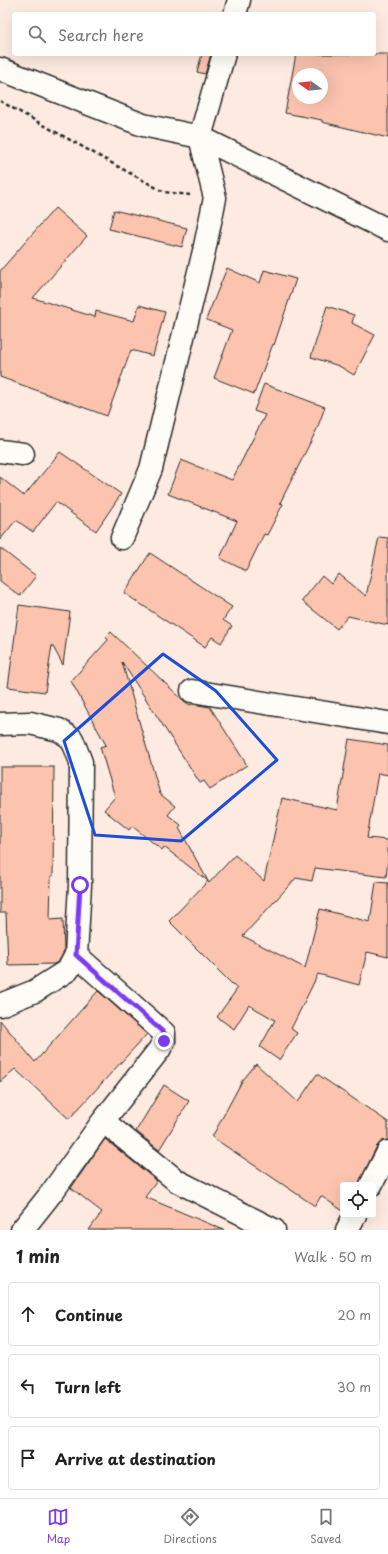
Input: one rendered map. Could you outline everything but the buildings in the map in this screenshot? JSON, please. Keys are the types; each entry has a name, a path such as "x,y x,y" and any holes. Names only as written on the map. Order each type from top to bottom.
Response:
{"street":[{"path":"236,12 239,0"},
{"path":"122,538 150,469 204,251 215,198 200,137 223,56"},
{"path":"0,69 143,125 200,137 388,230"},
{"path":"0,451 23,454"},
{"path":"192,691 388,723"},
{"path":"0,724 30,723 59,730 72,739 81,762 80,885 76,955 68,970 35,991 0,1005"},
{"path":"22,1230 159,1050 164,1041 164,1033 76,955"},
{"path":"104,1121 177,1181 274,1230"},
{"path":"373,1182 388,1152"},
{"path":"347,1230 353,1218"}],"path":[{"path":"0,101 164,192 215,198"}],"highlighted area":[{"path":"163,654 216,691 277,760 181,841 95,835 64,741"}],"route":[{"path":"80,885 76,955 164,1033 164,1041"}]}
